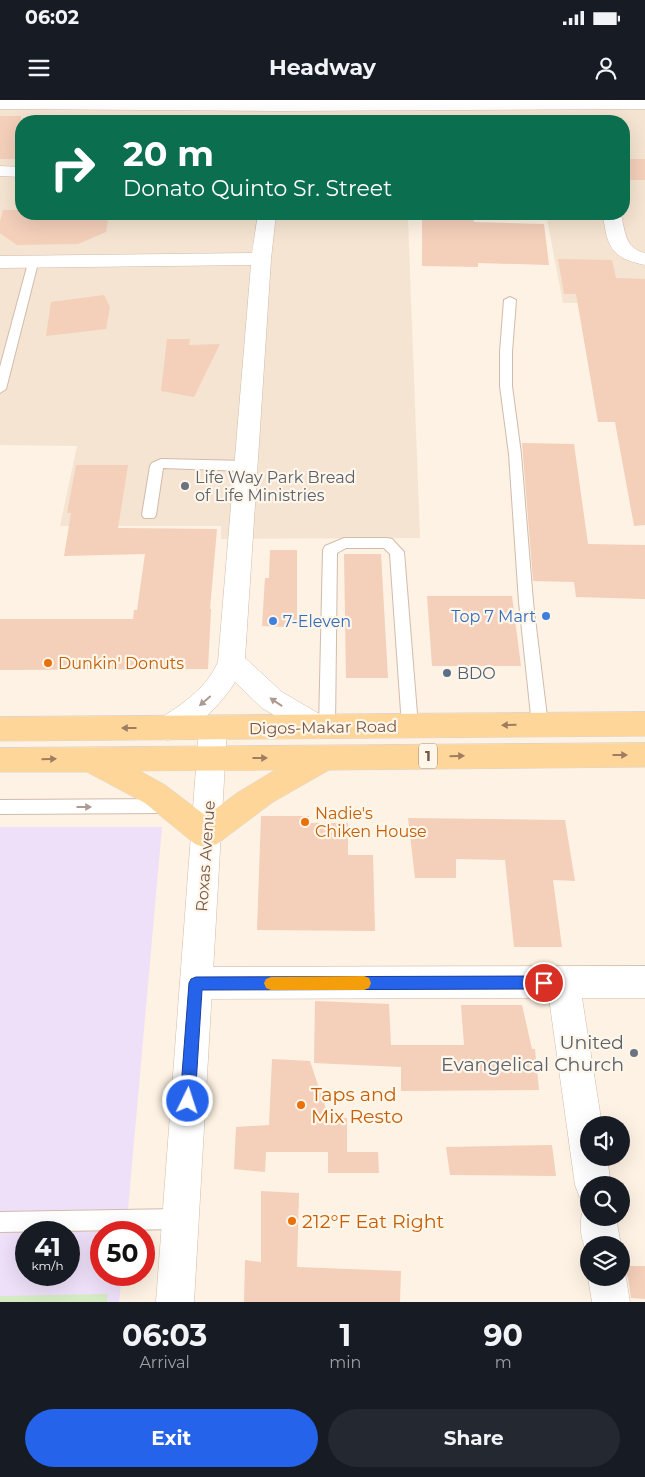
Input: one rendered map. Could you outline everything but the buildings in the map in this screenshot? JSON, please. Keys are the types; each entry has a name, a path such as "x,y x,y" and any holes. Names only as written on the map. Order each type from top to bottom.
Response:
{"main road":[{"path":"0,716 60,728"},
{"name":"Digos-Makar Road","path":"0,729 645,724"},
{"name":"Digos-Makar Road","path":"0,760 645,755"},
{"path":"87,759 133,781 172,806 206,834 250,801 290,776 327,757"}],"street":[{"path":"0,104 276,114 590,103 645,104"},
{"path":"590,103 593,115"},
{"path":"0,171 15,172"},
{"path":"167,728 188,715 215,692 226,678 231,662 261,259 266,220"},
{"path":"613,220 618,244 624,253 635,258 645,259"},
{"path":"0,262 261,259"},
{"path":"231,662 272,700 323,727"},
{"name":"Roxas Avenue","path":"175,1302 213,728"},
{"path":"196,983 645,982"},
{"path":"563,983 583,1116"},
{"path":"608,1286 611,1302"}],"lane":[{"path":"0,389 34,263"},
{"path":"510,300 506,352 506,386 515,454 526,602 540,725"},
{"path":"149,515 156,466 162,463 175,463 246,466"},
{"path":"323,727 330,550 344,543 387,543 397,552 410,726"},
{"path":"0,807 172,806"},
{"path":"0,1222 179,1219"}],"shaded area":[{"path":"0,100 645,100 645,303 563,303 547,220 630,220 630,115 15,115 15,220 408,220 420,538 221,539 221,526 60,526 77,446 0,445"},
{"path":"0,827 162,827 127,1221 90,1221 90,1286 121,1286 119,1302 0,1302"}],"green space":[{"path":"108,1294 107,1302 0,1302 0,1296"}],"slow traffic":[{"path":"271,983 364,983"}],"place":[{"name":"Life Way Park Bread of Life Ministries","path":"185,486"},
{"name":"Top 7 Mart","path":"546,616"},
{"name":"7-Eleven","path":"273,621"},
{"name":"Dunkin' Donuts","path":"48,663"},
{"name":"BDO","path":"447,673"},
{"name":"Nadie's Chiken House","path":"305,822"},
{"name":"United Evangelical Church","path":"634,1053"},
{"name":"Taps and Mix Resto","path":"301,1105"},
{"name":"212°F Eat Right","path":"292,1221"}],"route":[{"path":"188,1101 196,983 544,983"}]}
